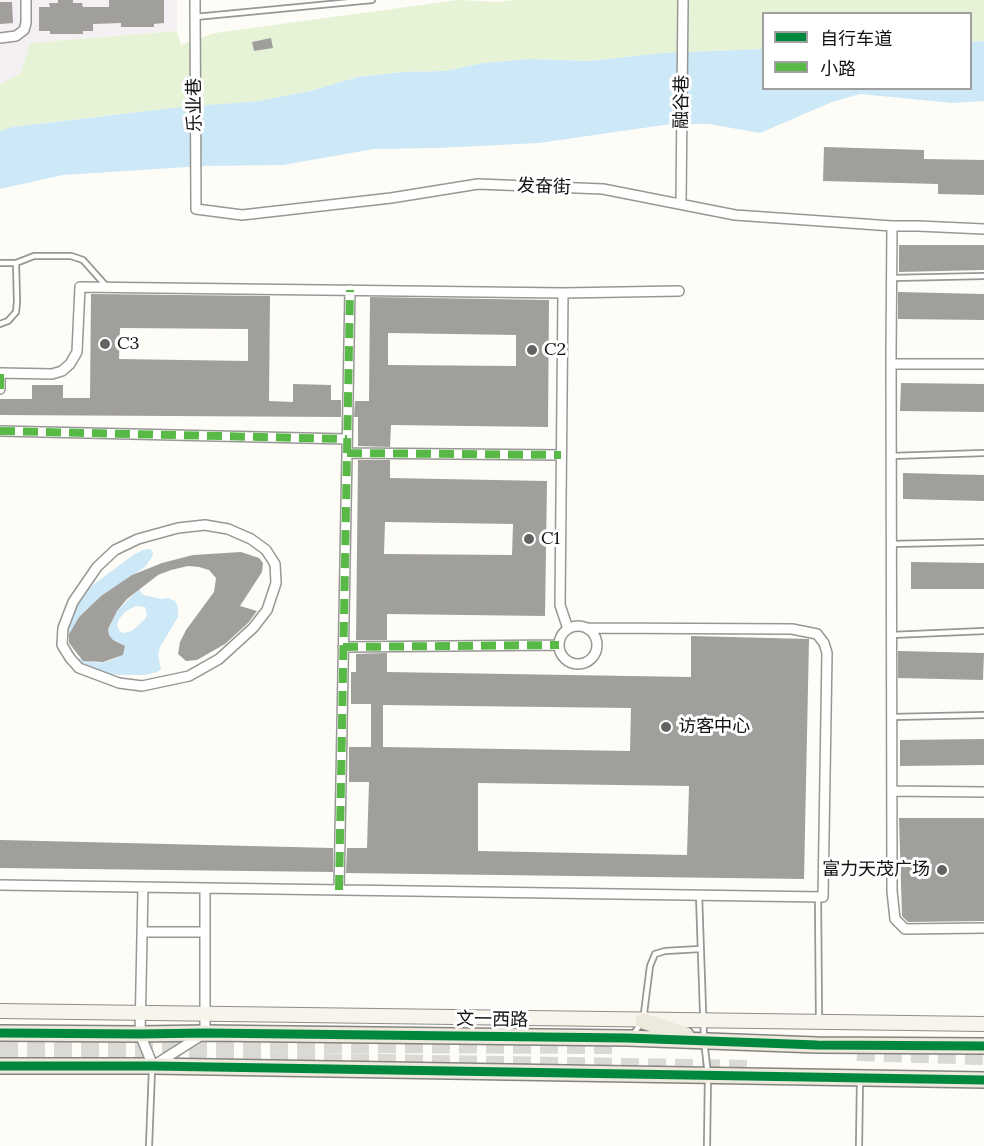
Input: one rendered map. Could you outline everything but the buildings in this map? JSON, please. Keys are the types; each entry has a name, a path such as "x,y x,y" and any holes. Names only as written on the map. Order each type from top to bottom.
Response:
{"main road":[{"path":"0,1011 984,1024"},
{"path":"643,1021 704,1040"},
{"name":"文一西路","path":"0,1033 627,1038 817,1045 984,1046"},
{"path":"0,1066 153,1066 984,1080"}],"street":[{"path":"0,38 16,36 24,30 26,0"},
{"name":"乐业巷","path":"195,0 196,209"},
{"name":"融谷巷","path":"681,204 683,1"},
{"name":"发奋街","path":"196,209 242,215 391,198 478,184 603,189 735,215 892,226 984,229"},
{"path":"892,226 892,891 895,919 905,930 984,928"},
{"path":"0,389 0,373 52,374 62,371 77,352 80,287 563,293 679,291"},
{"path":"339,890 350,290"},
{"path":"563,293 560,605 568,629"},
{"path":"891,364 984,364"},
{"path":"0,431 347,439"},
{"path":"347,453 561,455"},
{"path":"205,525 228,529 251,539 266,550 275,564 276,583 267,610 253,628 219,659 189,676 142,686 119,683 79,668 69,658 62,645 63,628 73,602 97,567 115,550 138,539 178,528 205,525"},
{"path":"0,885 824,897 827,653 824,643 817,634 792,628 574,627 563,633 559,645 560,651 567,660 578,664 590,661 597,651 596,638 587,628"},
{"path":"343,647 559,645"},
{"path":"892,791 984,792"},
{"path":"144,887 140,1034 153,1066 205,1033 203,932 205,888"},
{"path":"142,932 203,932"}],"lane":[{"path":"195,17 372,0"},
{"path":"0,263 16,263 34,256 71,256 83,260 107,287"},
{"path":"0,324 8,321 16,312 16,263"},
{"path":"892,278 984,276"},
{"path":"891,456 984,453"},
{"path":"891,544 984,542"},
{"path":"891,635 984,631"},
{"path":"892,717 984,715"},
{"path":"699,895 703,1021 708,1075 707,1146"},
{"path":"818,897 819,1022"},
{"path":"627,1038 643,1021 650,966 654,954 665,951 700,950"},
{"path":"149,1146 153,1066"},
{"path":"859,1146 860,1078"}],"shaded area":[{"path":"0,0 177,0 177,31 30,43 21,74 0,84"}],"green space":[{"path":"458,0 496,2 514,0 984,0 984,41 972,42 972,12 762,12 762,49 661,53 590,61 529,59 483,63 445,71 402,72 358,77 310,91 258,101 121,114 12,127 0,131 0,84 21,73 30,43 177,31 181,45 215,33"}],"water":[{"path":"984,41 984,101 953,103 860,94 832,102 760,133 709,124 671,124 539,143 374,149 283,165 203,166 63,175 0,189 0,131 12,127 173,108 258,101 310,91 358,77 402,72 445,71 483,63 529,59 590,61 661,53 762,49 762,90 972,90 972,42"},
{"path":"150,549 153,552 152,557 145,567 101,596 79,617 69,634 68,629 79,601 93,585 133,555"},
{"path":"140,588 144,595 175,601 178,607 178,617 160,647 158,655 161,669 157,672 145,675 107,674 82,663 78,658 96,663 123,655 125,646 113,640 108,629 117,611","holes":["136,606 145,607 147,614 145,619 132,631 120,632 117,625 126,611"]}],"tunnel":[{"path":"0,1043 619,1045"},
{"path":"857,1052 984,1056"},
{"path":"0,1057 754,1069"}],"marked path":[{"path":"339,890 350,290"},
{"path":"0,373 0,389"},
{"path":"0,431 347,439"},
{"path":"347,453 561,455"},
{"path":"343,647 559,645"}],"cycle path":[{"path":"0,1033 627,1038 817,1045 984,1046"},
{"path":"0,1066 153,1066 984,1080"}],"place":[{"name":"C3","path":"105,344"},
{"name":"C2","path":"532,350"},
{"name":"C1","path":"529,539"},
{"name":"访客中心","path":"666,727"},
{"name":"富力天茂广场","path":"942,870"}]}
